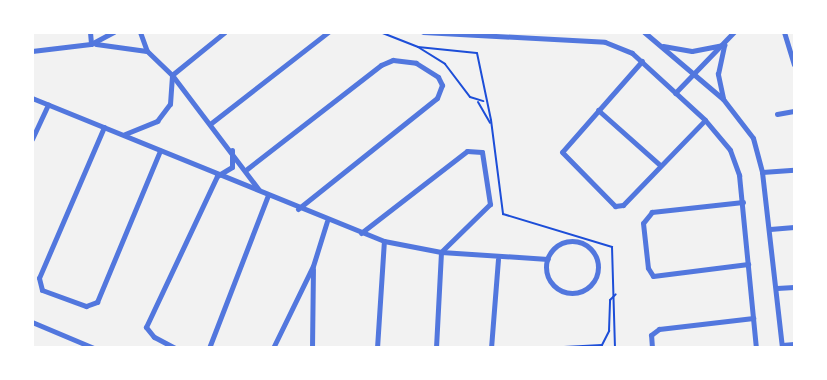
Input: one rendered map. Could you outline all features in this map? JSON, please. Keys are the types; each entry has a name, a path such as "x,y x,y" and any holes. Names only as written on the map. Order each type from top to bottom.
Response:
{"street":[{"path":"90,32 91,44"},
{"path":"91,44 114,32"},
{"path":"140,32 147,51 172,75 247,169 259,190"},
{"path":"172,75 225,32"},
{"path":"210,124 328,32"},
{"path":"423,32 586,39 618,47 642,61 705,120 735,161 743,202 756,348"},
{"path":"644,32 695,73 723,100 753,138 762,172 770,229 782,346 794,344"},
{"path":"784,32 794,64"},
{"path":"675,93 724,45 732,33"},
{"path":"32,50 91,44 147,51"},
{"path":"661,46 692,51 724,45"},
{"path":"723,100 718,74 724,45"},
{"path":"247,169 381,65 393,60 416,63 438,77 442,86 437,98 298,208"},
{"path":"642,61 562,152 615,206 623,205 705,120"},
{"path":"123,134 145,130 162,116 172,97 172,75"},
{"path":"32,98 123,134 216,176 259,190 327,221 384,241 441,252 498,258 548,259"},
{"path":"32,139 48,104"},
{"path":"598,110 660,165"},
{"path":"777,114 794,111"},
{"path":"104,127 39,285 92,306 160,151"},
{"path":"362,233 467,151 477,149 485,156 490,204 441,252 436,348"},
{"path":"175,348 154,337 146,327 216,176 232,168 232,150"},
{"path":"762,172 794,170"},
{"path":"209,348 268,195"},
{"path":"743,202 652,212 644,218 644,232 648,268 653,276 748,264"},
{"path":"273,348 313,266 327,221"},
{"path":"770,229 794,227"},
{"path":"377,348 384,241"},
{"path":"578,242 594,253 598,272 588,288 569,293 553,284 548,259 560,244 578,242"},
{"path":"491,348 498,258"},
{"path":"312,348 313,266"},
{"path":"777,288 794,287"},
{"path":"652,348 651,334 659,329 753,318"},
{"path":"32,322 94,348"}],"path":[{"path":"380,32 418,47 445,64 478,102 492,123"},
{"path":"418,47 476,53 484,101 492,123 503,214 612,247 616,294 615,348"},
{"path":"478,102 484,101"},
{"path":"546,348 602,345 609,331 610,300 616,294"}]}
